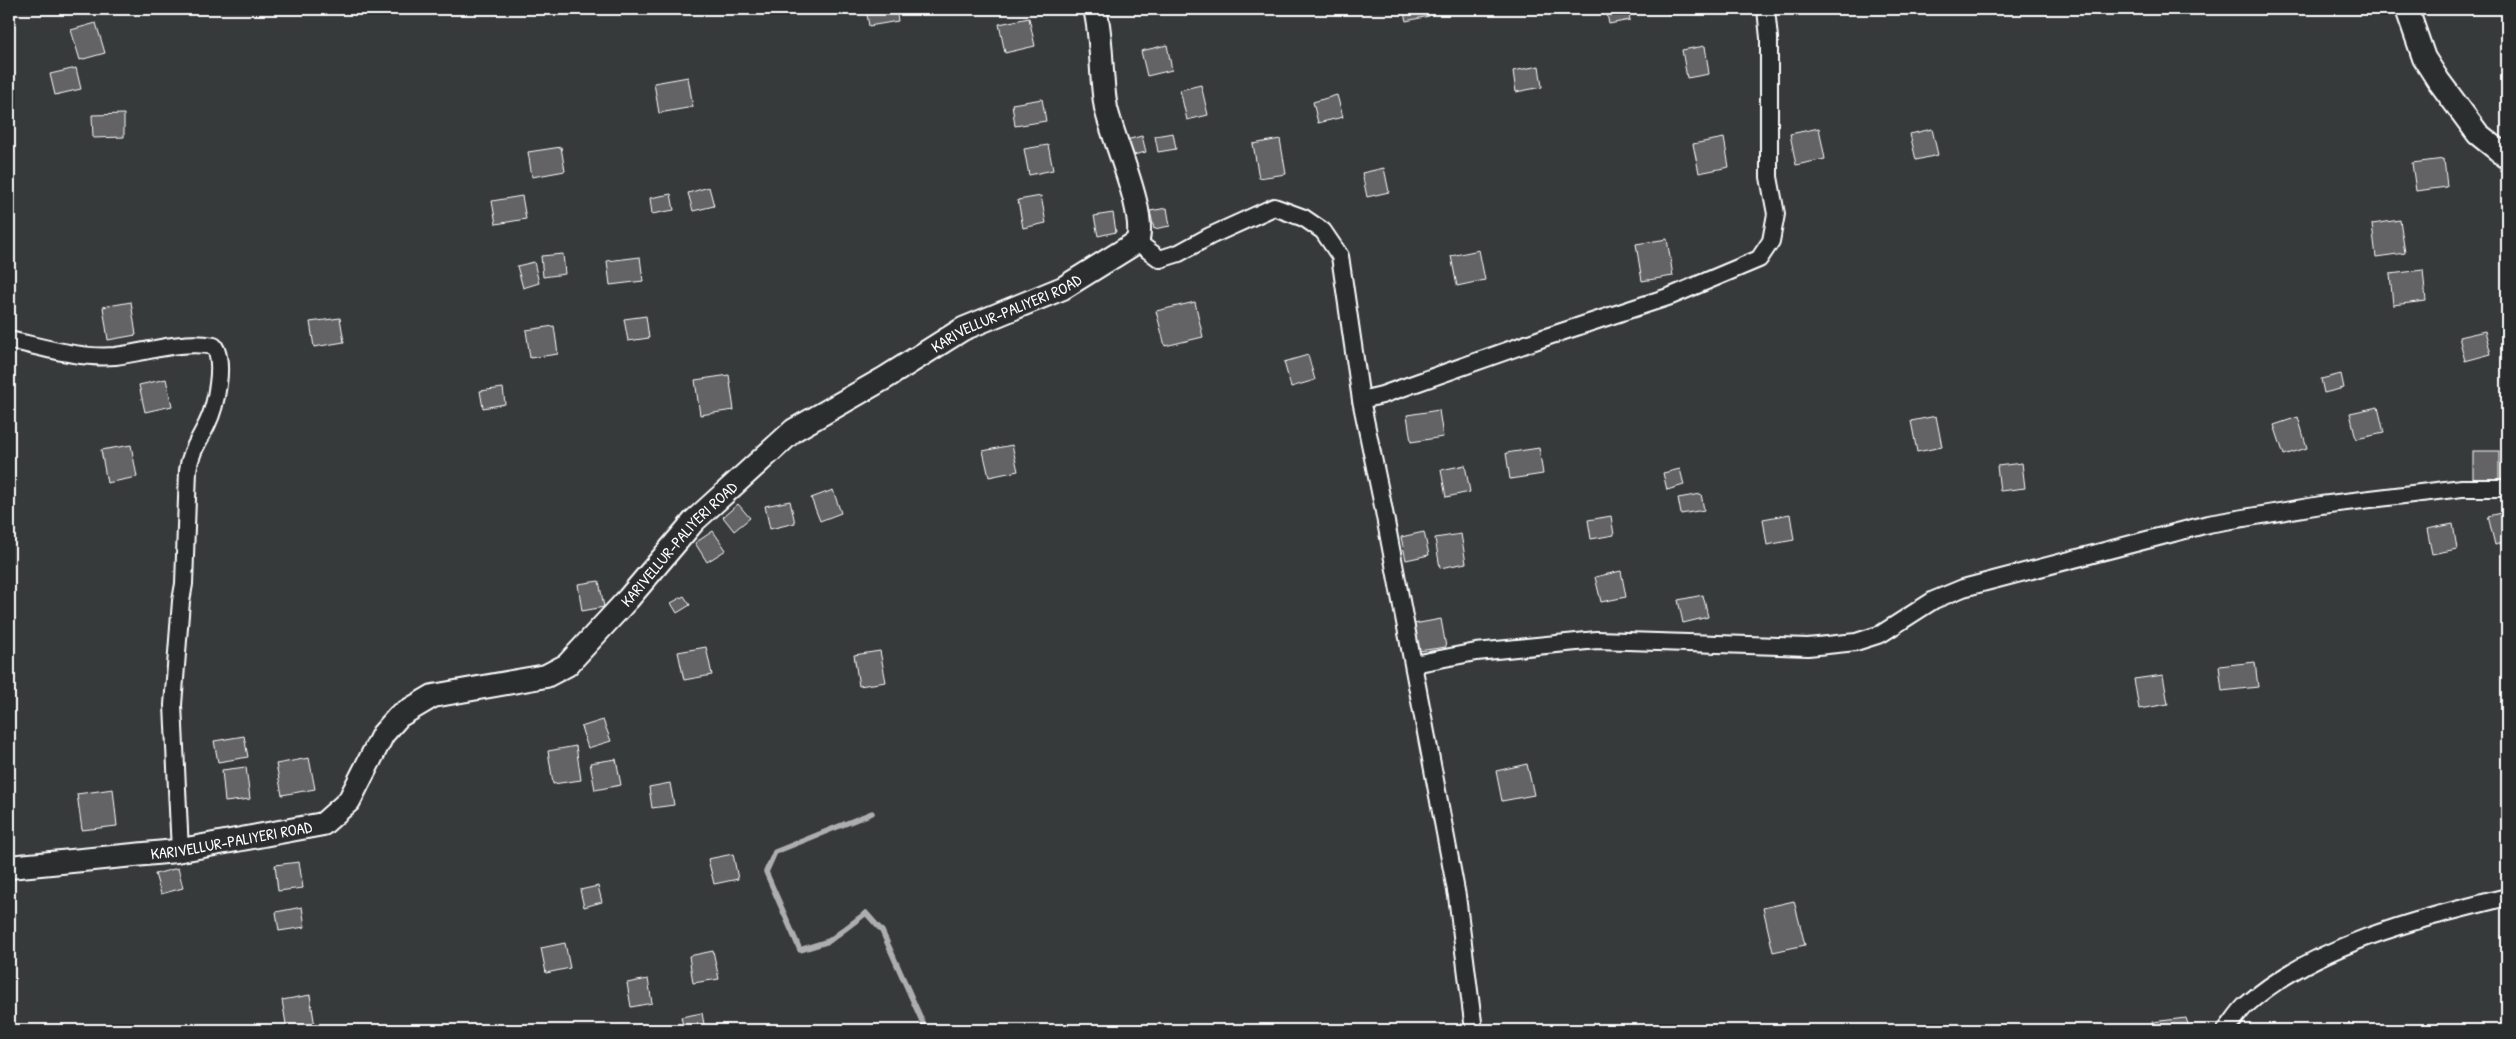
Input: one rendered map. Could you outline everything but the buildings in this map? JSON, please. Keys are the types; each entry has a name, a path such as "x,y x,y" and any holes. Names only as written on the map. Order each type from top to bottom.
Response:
{"main road":[{"path":"1095,9 1099,24 1106,108 1133,198 1140,233 1136,242"},
{"path":"2407,9 2424,58 2438,80 2478,134 2507,157"},
{"name":"KARIVELLUR-PALIYERI ROAD","path":"9,867 180,850 323,824 349,801 383,734 399,716 433,696 546,676 567,665 628,600 694,521 794,430 885,378 963,329 1063,288 1136,242"}],"street":[{"path":"1361,400 1382,395 1672,296 1759,259 1771,241 1776,214 1769,177 1769,38 1766,9"},
{"path":"1136,242 1160,259 1179,253 1210,236 1274,207 1304,218 1323,232 1340,256 1361,400 1414,664 1457,896 1474,1030"},
{"path":"9,340 84,354 113,356 198,343 214,346 219,353 213,407 208,422 190,457 188,470 184,584 173,705 180,850"},
{"path":"1414,664 1476,652 1597,640 1808,647 1856,642 1881,634 1934,600 1963,588 2208,524 2321,505 2453,489 2507,488"},
{"path":"2226,1030 2245,1007 2289,974 2343,948 2416,920 2507,897"}],"waterway":[{"path":"872,813 775,852 766,872 800,950 829,941 866,913 882,931 926,1030"}]}
